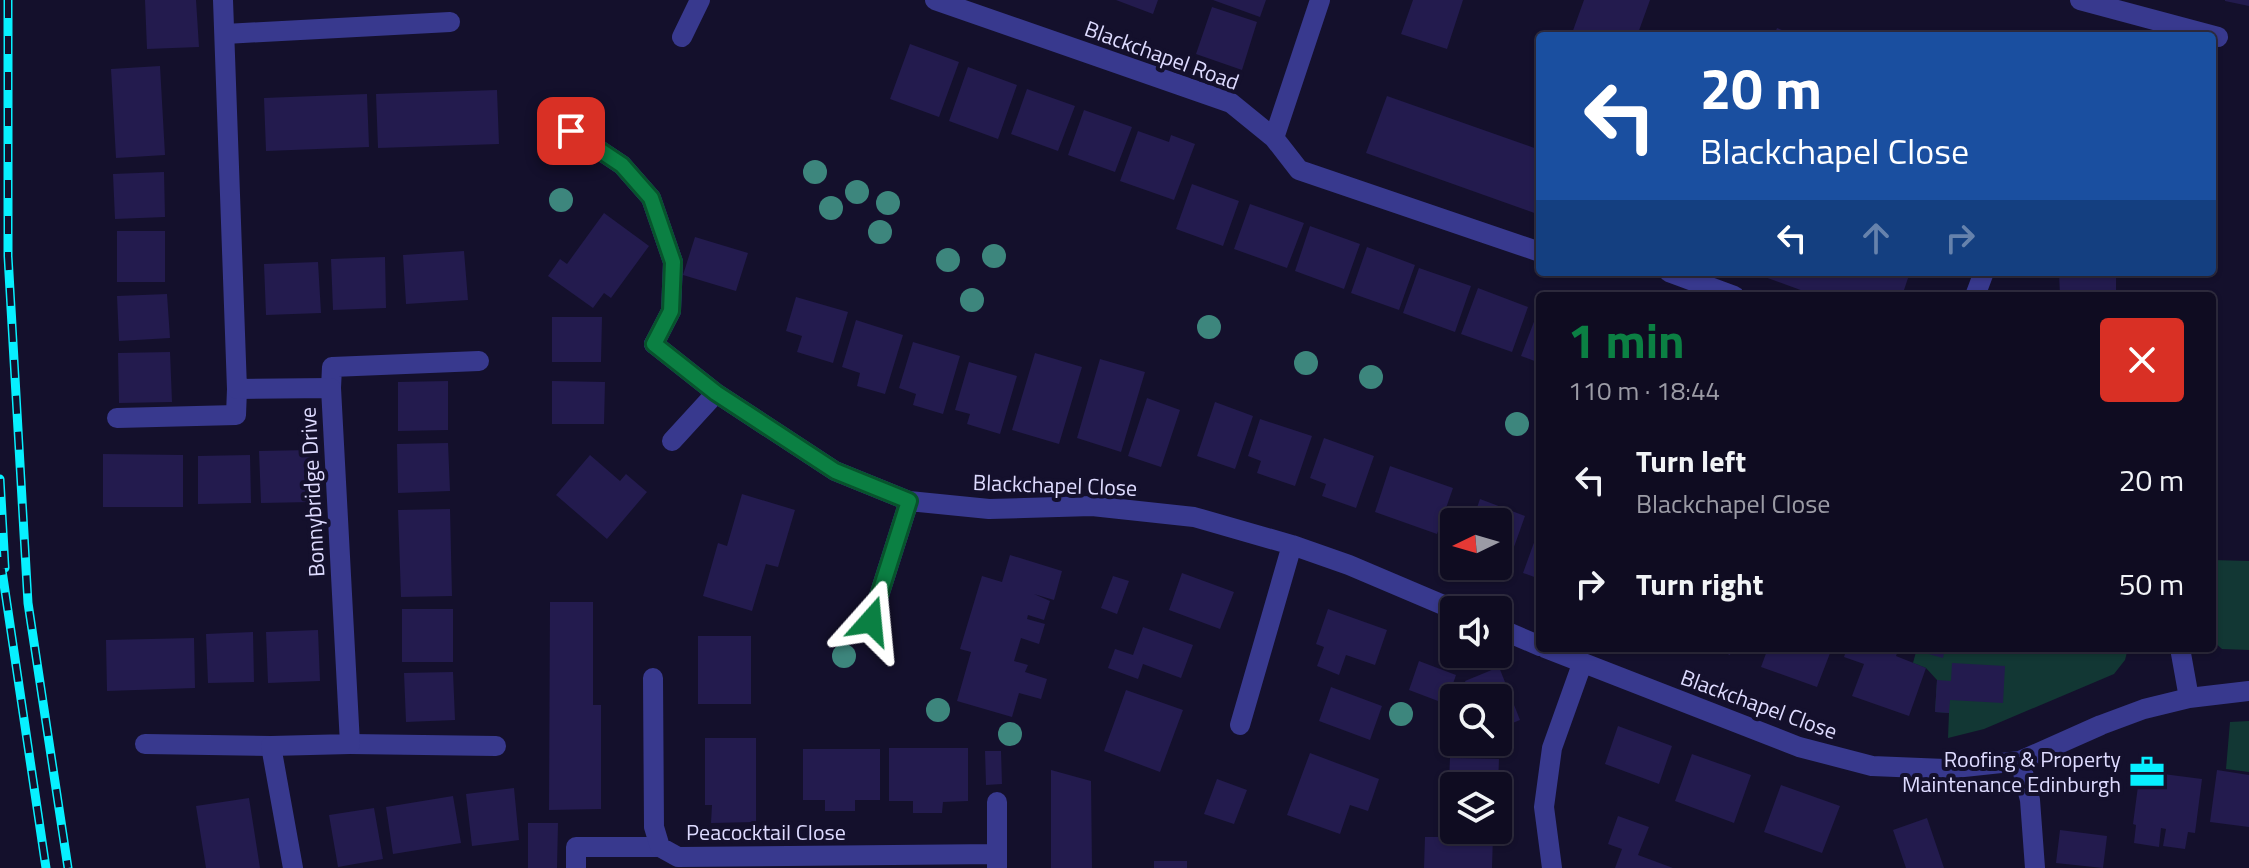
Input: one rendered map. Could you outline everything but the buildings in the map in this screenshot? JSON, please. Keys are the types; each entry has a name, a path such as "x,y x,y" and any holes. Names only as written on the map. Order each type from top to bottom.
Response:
{"street":[{"path":"117,418 236,415 223,0"},
{"path":"682,37 700,0"},
{"name":"Blackchapel Road","path":"935,0 1231,103 1274,138 1299,170 1536,251"},
{"path":"1274,138 1320,0"},
{"path":"2080,0 2199,32"},
{"path":"225,34 450,22"},
{"name":"Blackchapel Close","path":"571,131 622,165 651,198 673,262 671,311 654,344 716,393 835,471 909,501 989,509 1092,506 1194,517 1349,565 1440,604"},
{"path":"1680,276 1723,292"},
{"path":"331,388 332,367 479,361"},
{"name":"Bonnybridge Drive","path":"237,389 331,388 350,744"},
{"path":"672,441 716,393"},
{"path":"871,621 909,501"},
{"path":"1240,725 1292,545"},
{"name":"Blackchapel Close","path":"1512,634 1536,644"},
{"name":"Blackchapel Close","path":"1554,652 1799,747 1872,766 1945,769 2020,761 2144,709 2189,698 2249,691"},
{"path":"2181,652 2189,698"},
{"path":"1552,868 1544,807 1552,748 1582,664"},
{"name":"Peacocktail Close","path":"653,678 654,827 660,847 678,857 997,861 997,802"},
{"path":"145,744 496,746"},
{"path":"271,746 293,868"},
{"path":"2020,761 2030,800 2035,868"},
{"path":"576,868 576,847 660,847"}],"green space":[{"path":"2216,560 2249,561 2249,650 2222,649 2216,644"},
{"path":"1916,652 2127,652 2114,674 1984,729 1948,738 1949,713 1935,712 1937,680 1926,668 1913,663"},
{"path":"2249,721 2249,772 2226,769 2230,722"}],"railway":[{"path":"8,0 8,256 28,603 68,868"},
{"path":"0,479 5,568"},
{"path":"0,557 46,868"}],"place":[{"name":"Roofing & Property Maintenance Edinburgh","path":"2147,772"}],"route":[{"path":"571,131 622,165 651,198 673,262 671,311 654,344 774,434 835,471 909,501 871,621"}]}
